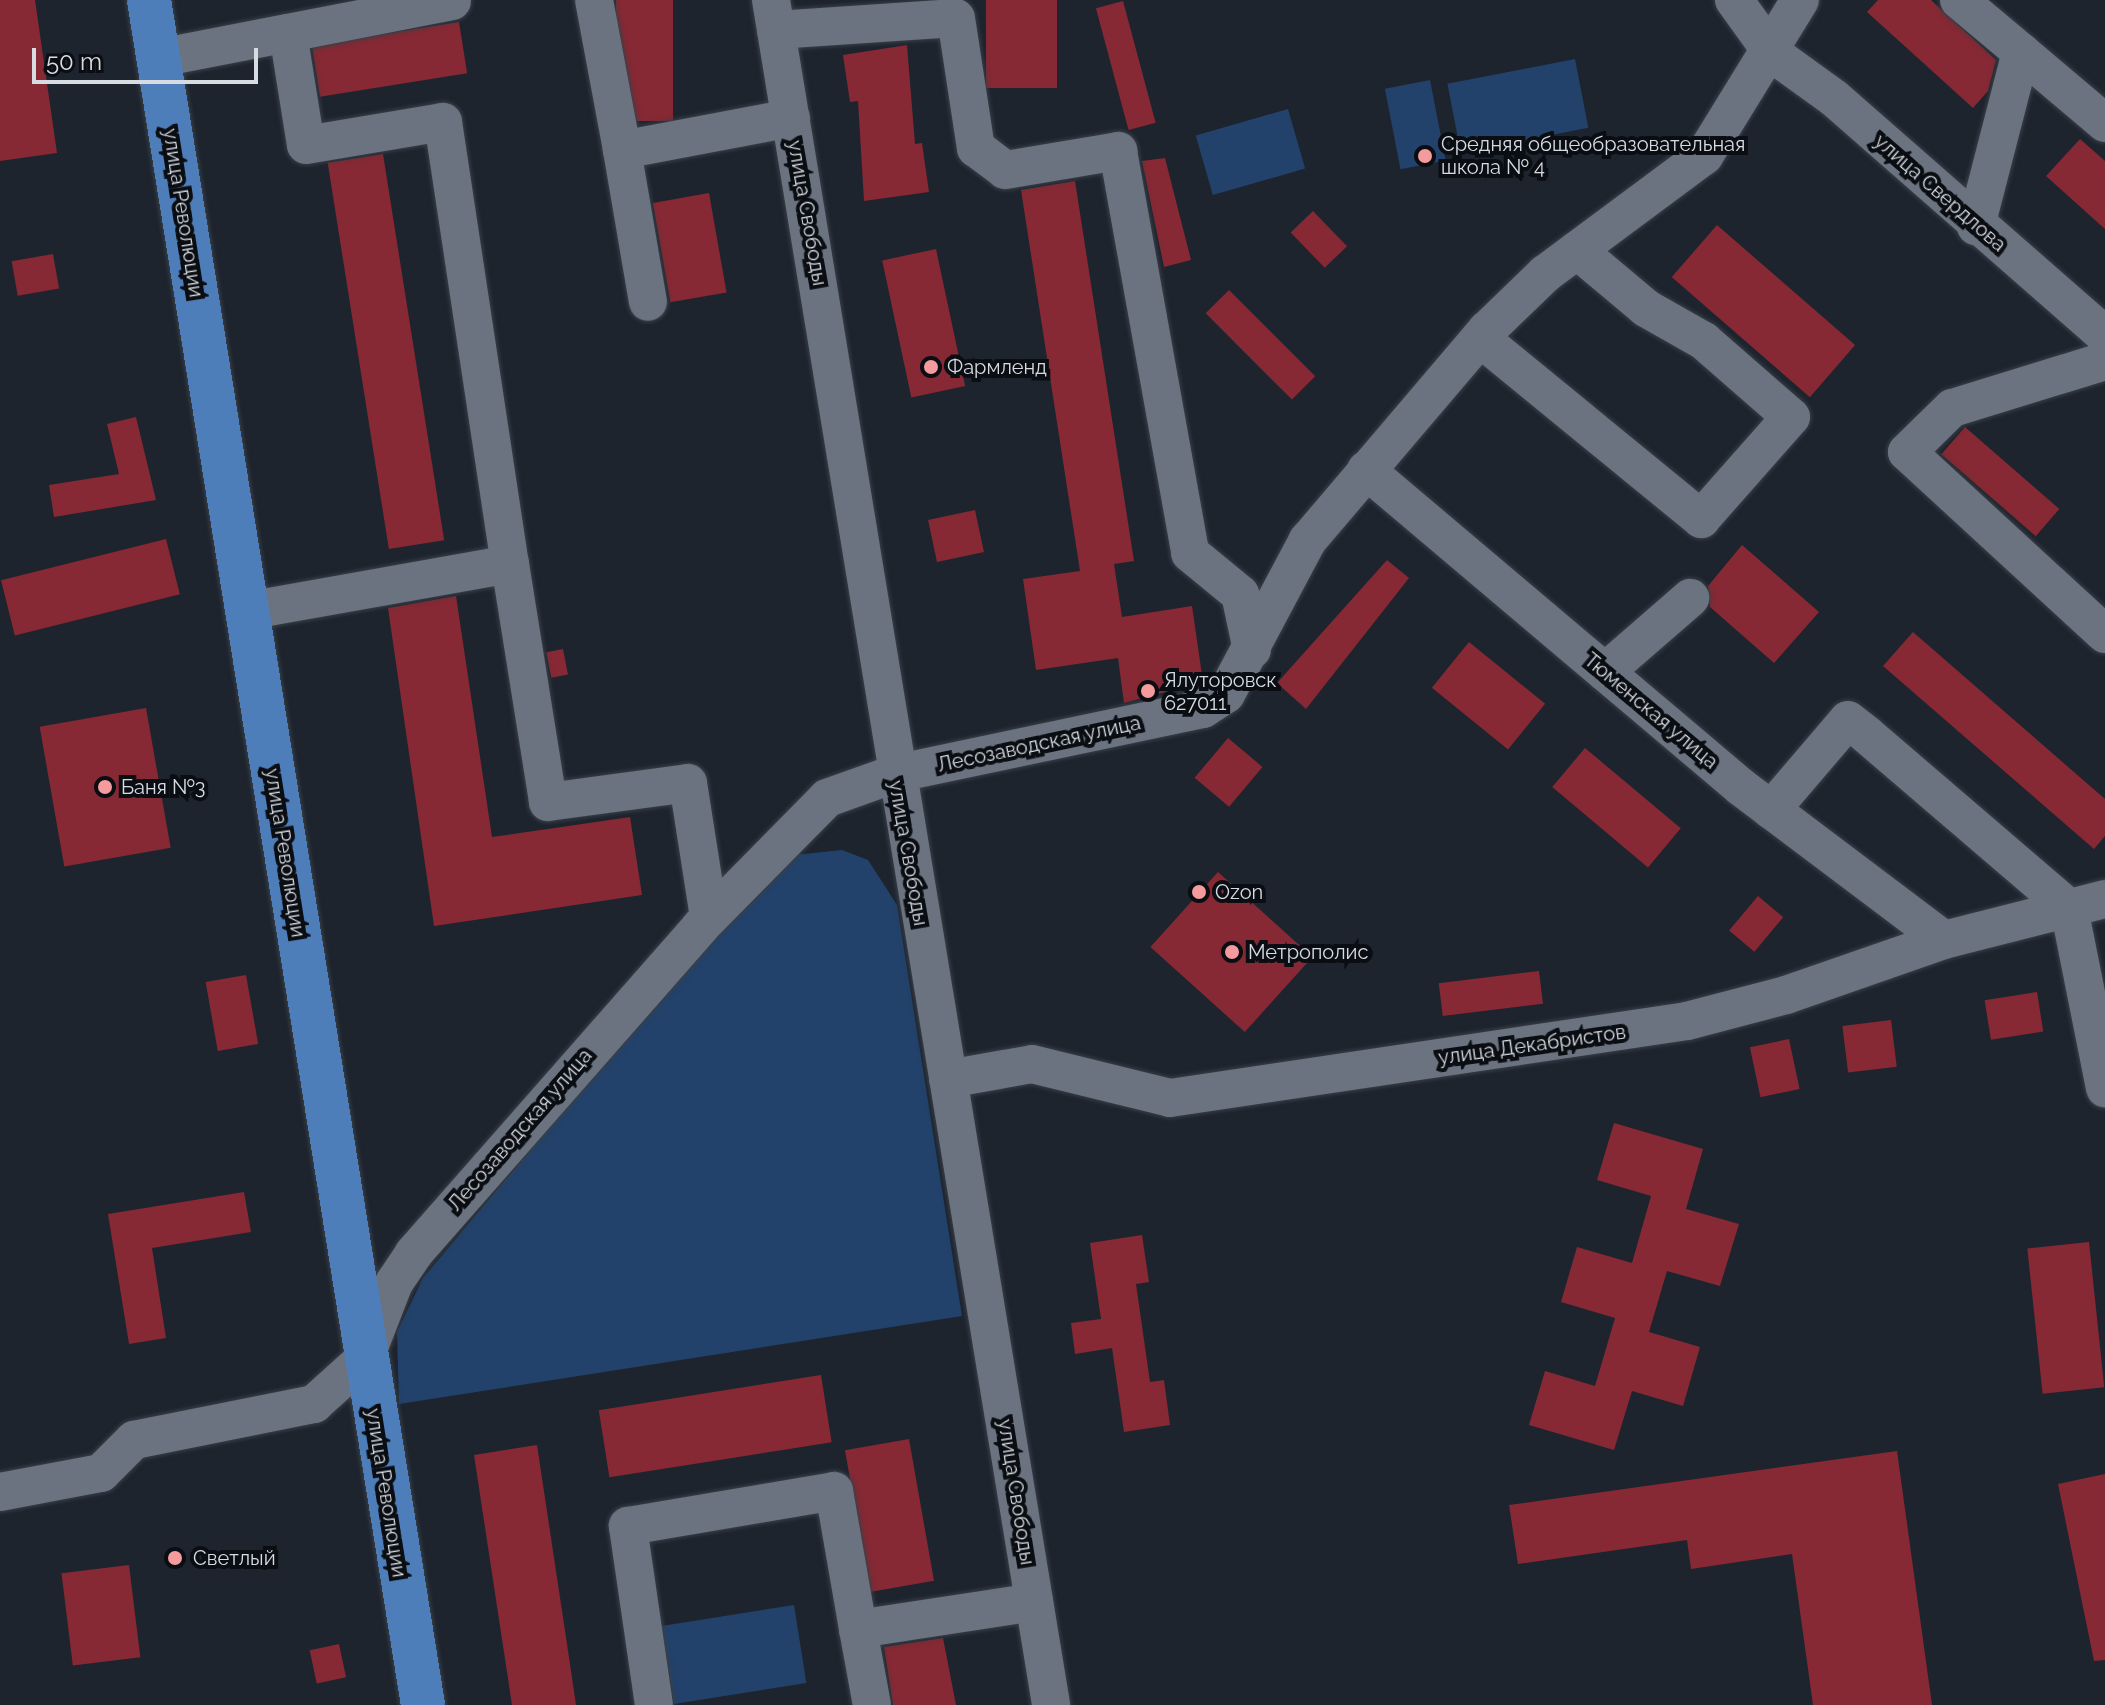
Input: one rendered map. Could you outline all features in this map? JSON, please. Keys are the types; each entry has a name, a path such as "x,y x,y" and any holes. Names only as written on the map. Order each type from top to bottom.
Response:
{"main road":[{"name":"улица Революции","path":"149,0 423,1705"}],"street":[{"path":"594,0 648,302"},
{"path":"1734,0 1773,54"},
{"name":"Лесозаводская улица","path":"0,1492 101,1473 134,1440 314,1404 365,1358 394,1283 414,1253 709,917 827,798 894,774 1203,709 1226,694 1308,540 1480,338 1577,250 1704,156 1773,54 1800,0"},
{"path":"1959,0 2105,123"},
{"path":"159,58 288,33 339,11 452,1"},
{"path":"774,15 956,18 976,148 1005,170 1118,151 1190,553 1240,594 1252,650"},
{"name":"улица Свободы","path":"774,15 894,774 948,1079 1051,1705"},
{"path":"288,33 306,145 443,122 548,802 688,783 709,917"},
{"path":"1976,226 2021,52"},
{"name":"улица Свердлова","path":"1773,54 1834,98 1976,226 2105,335"},
{"path":"622,150 791,118"},
{"path":"1480,338 1701,519 1791,417 1704,341 1646,308 1577,250"},
{"path":"2105,361 1952,408 1907,452 2105,634"},
{"name":"Тюменская улица","path":"1366,470 1771,810 1944,940"},
{"path":"246,611 510,564"},
{"path":"1605,672 1690,598"},
{"path":"1771,810 1848,720 2087,904 2105,1088"},
{"name":"улица Декабристов","path":"948,1079 1032,1064 1170,1098 1687,1021 1786,995 1944,940 2087,904"},
{"path":"654,1705 628,1526 834,1491 872,1705"},
{"path":"858,1629 1034,1602"}],"shaded area":[{"path":"1575,59 1588,128 1461,153 1447,84"},
{"path":"1430,80 1446,160 1400,169 1385,89"},
{"path":"1288,109 1305,169 1213,195 1196,135"},
{"path":"842,850 868,860 897,905 962,1316 399,1404 397,1332 423,1278 725,918 794,855"},
{"path":"794,1605 806,1683 674,1704 662,1626"}],"building":[{"path":"0,0 35,0 57,153 0,161"},
{"path":"616,0 673,0 673,121 616,121"},
{"path":"986,0 1057,0 1057,88 986,88"},
{"path":"1878,0 1931,0 1996,60 1988,91 1973,108 1867,12"},
{"path":"1123,1 1156,123 1129,130 1096,8"},
{"path":"459,22 467,73 320,97 312,45"},
{"path":"907,45 915,144 922,143 929,192 864,201 858,101 850,102 843,55"},
{"path":"2080,139 2105,161 2105,229 2046,176"},
{"path":"383,154 444,540 389,549 328,163"},
{"path":"1165,158 1191,260 1164,267 1142,161"},
{"path":"1075,181 1134,561 1114,564 1122,617 1192,606 1203,682 1124,703 1118,658 1036,670 1023,579 1080,571 1021,190"},
{"path":"709,193 727,292 670,302 653,203"},
{"path":"1313,211 1347,246 1325,268 1291,233"},
{"path":"1717,225 1855,345 1810,397 1672,277"},
{"path":"936,249 965,386 911,397 882,260"},
{"path":"53,254 59,288 18,296 12,261"},
{"path":"1229,290 1315,376 1292,400 1206,313"},
{"path":"136,417 156,500 54,517 49,485 119,474 107,424"},
{"path":"1965,427 2059,509 2036,536 1941,454"},
{"path":"975,510 984,552 937,562 928,520"},
{"path":"166,539 180,594 15,635 1,580"},
{"path":"1742,545 1819,612 1774,663 1710,607 1708,586"},
{"path":"1387,560 1409,578 1306,709 1277,683"},
{"path":"456,596 492,837 630,817 642,895 434,926 388,608"},
{"path":"1913,632 2105,799 2105,836 2094,849 1883,666"},
{"path":"1469,642 1545,704 1508,750 1432,688"},
{"path":"563,649 568,675 551,678 546,652"},
{"name":"Баня №3","path":"146,708 171,848 64,867 40,727"},
{"path":"1228,738 1262,767 1229,807 1195,778"},
{"path":"1585,748 1681,828 1648,867 1552,787"},
{"name":"Метрополис","path":"1218,872 1312,957 1245,1032 1150,947"},
{"path":"1758,896 1783,917 1754,952 1729,930"},
{"path":"1539,971 1543,1004 1443,1016 1439,983"},
{"path":"246,975 258,1044 218,1051 206,982"},
{"path":"2037,992 2043,1032 1991,1040 1985,1000"},
{"path":"1891,1020 1897,1067 1848,1073 1842,1026"},
{"path":"1789,1039 1800,1089 1760,1097 1750,1047"},
{"path":"1614,1123 1703,1149 1686,1209 1739,1224 1720,1286 1667,1271 1649,1332 1700,1347 1683,1406 1632,1391 1614,1450 1529,1425 1545,1371 1595,1386 1615,1318 1561,1302 1577,1247 1632,1263 1651,1196 1597,1180"},
{"path":"244,1192 251,1232 152,1248 166,1338 129,1344 108,1214"},
{"path":"1142,1235 1149,1282 1136,1284 1150,1382 1164,1380 1170,1425 1124,1432 1112,1348 1075,1354 1071,1323 1101,1319 1090,1243"},
{"path":"2089,1242 2104,1387 2043,1394 2027,1248"},
{"path":"821,1375 832,1442 609,1477 599,1410"},
{"path":"909,1439 934,1581 870,1592 845,1450"},
{"path":"537,1445 576,1705 512,1705 474,1455"},
{"path":"1897,1451 1932,1705 1813,1705 1792,1554 1691,1569 1687,1540 1518,1564 1509,1505"},
{"path":"2105,1474 2105,1660 2094,1661 2058,1484"},
{"path":"129,1565 140,1657 73,1666 62,1573"},
{"path":"943,1638 956,1705 893,1705 884,1647"},
{"path":"339,1644 346,1677 317,1683 310,1650"}],"place":[{"name":"Средняя общеобразовательная школа № 4","path":"1425,156"},
{"name":"Фармленд","path":"931,367"},
{"name":"Ялуторовск 627011","path":"1148,691"},
{"name":"Баня №3","path":"105,787"},
{"name":"Ozon","path":"1199,892"},
{"name":"Метрополис","path":"1232,952"},
{"name":"Светлый","path":"175,1558"}]}
